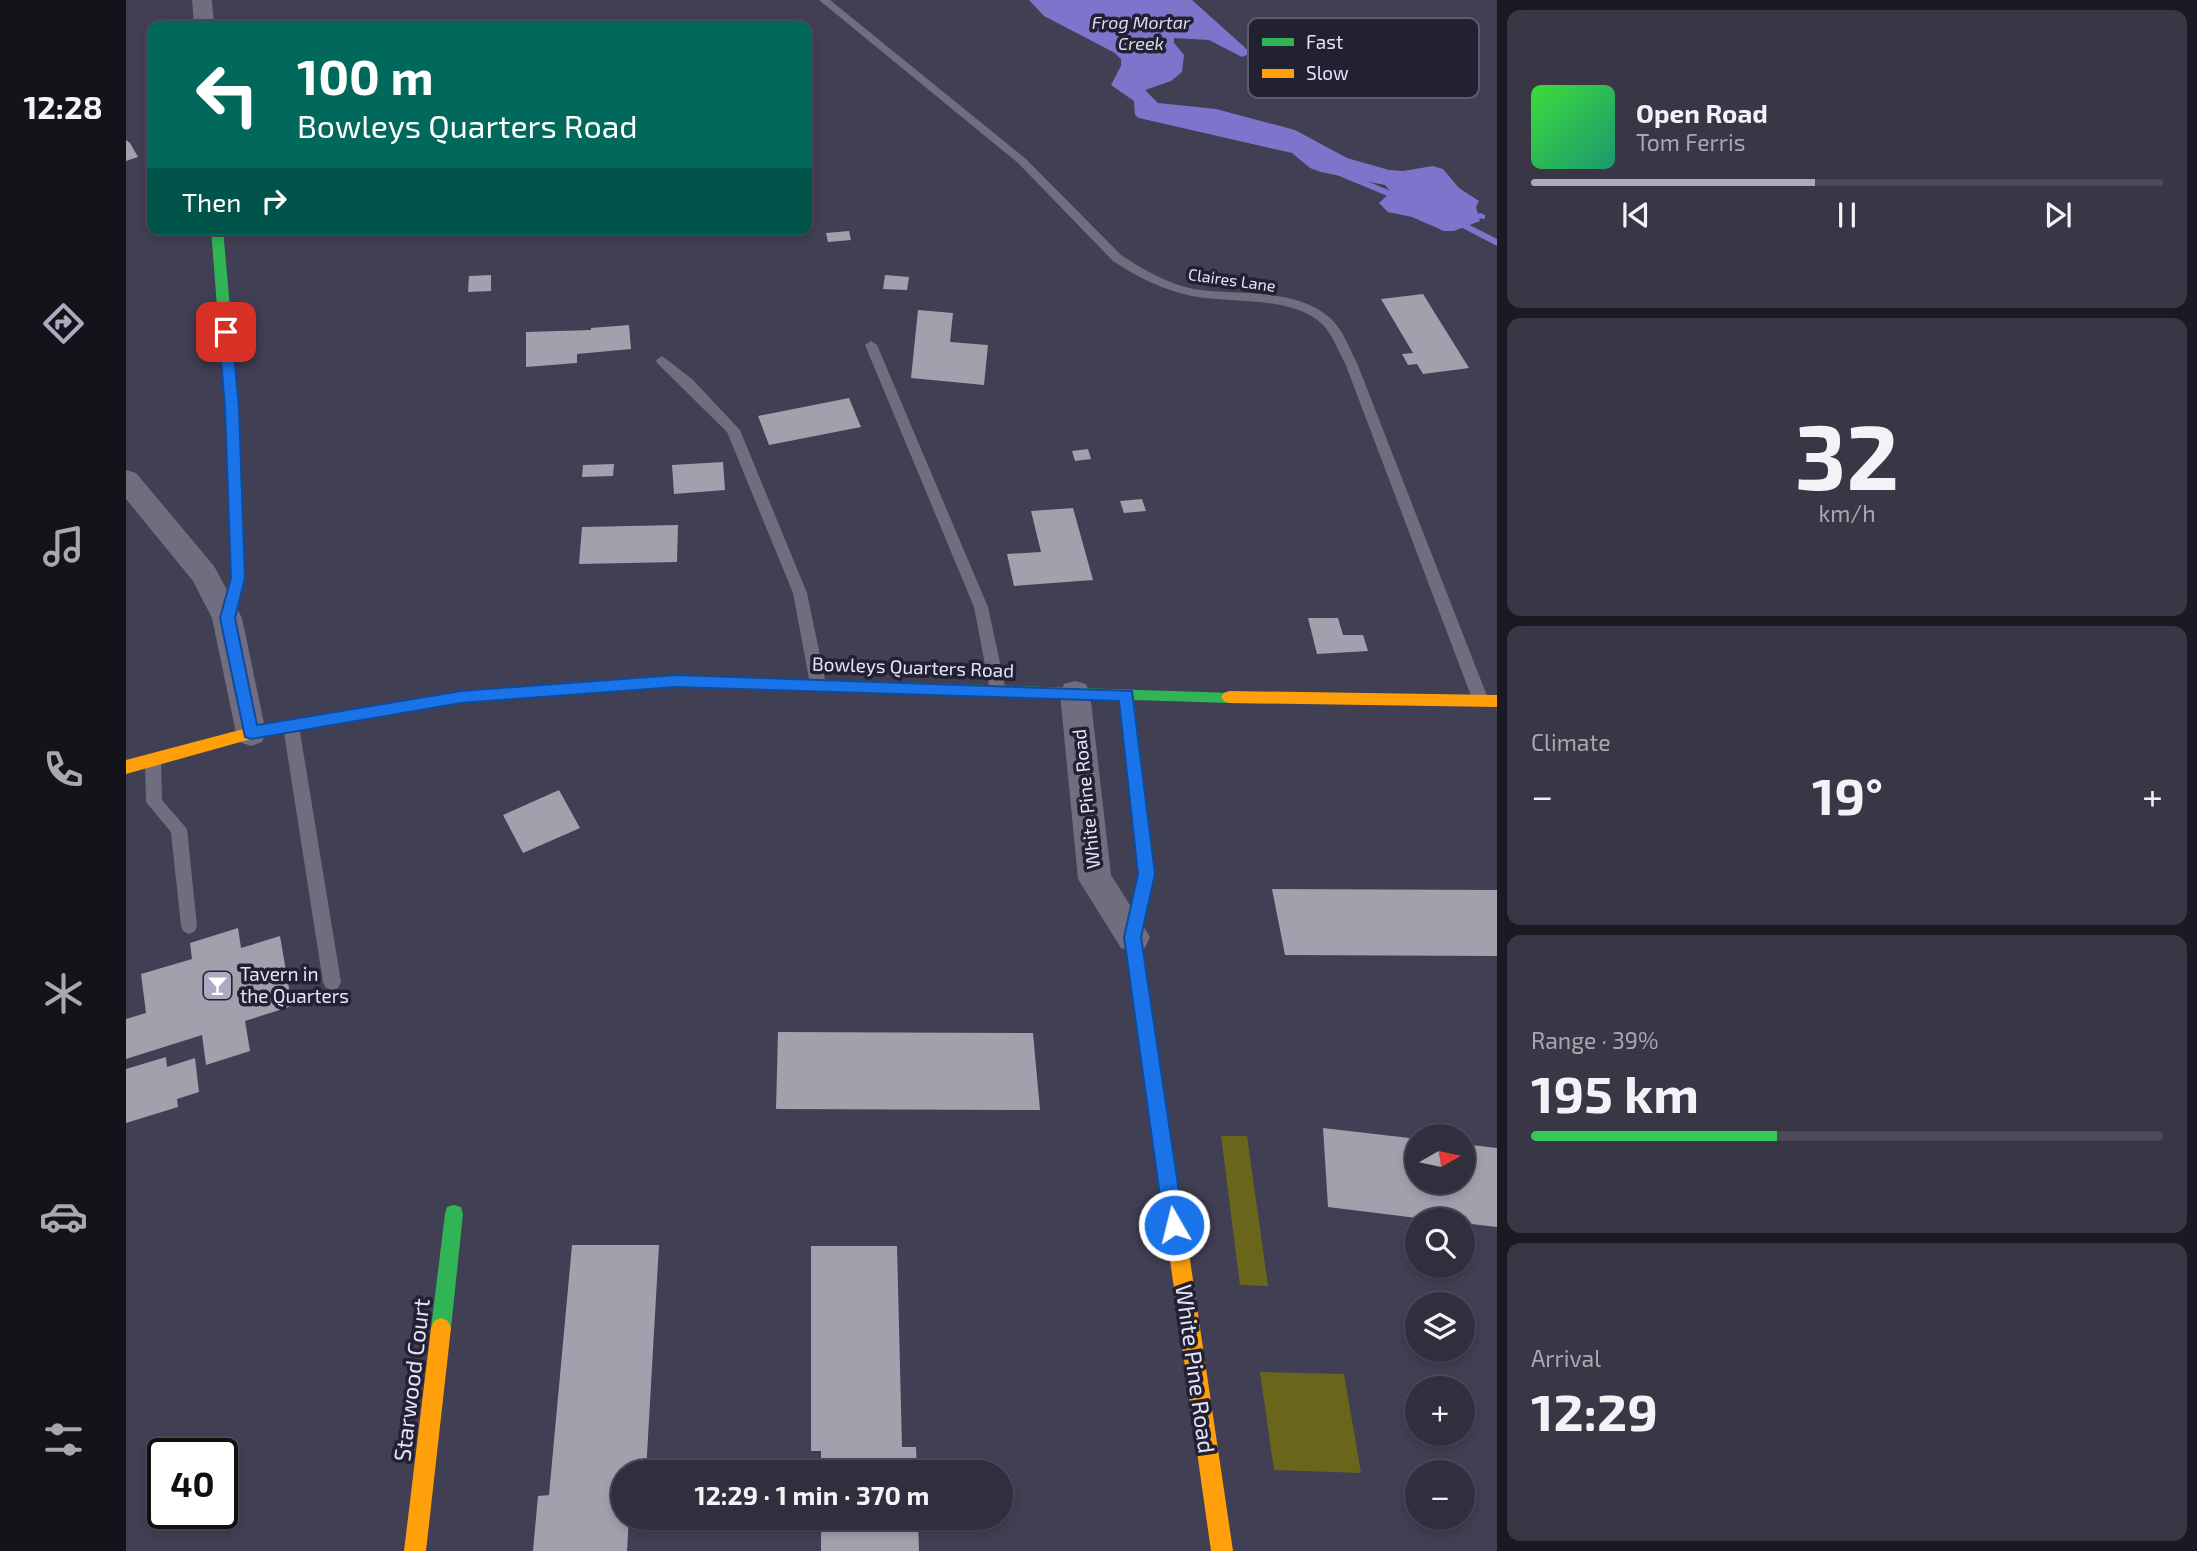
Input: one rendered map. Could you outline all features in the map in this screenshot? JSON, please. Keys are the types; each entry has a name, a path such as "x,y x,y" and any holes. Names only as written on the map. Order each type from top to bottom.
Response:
{"street":[{"path":"202,0 204,21"},
{"path":"218,235 232,409 238,578 227,618"},
{"path":"126,480 204,574 227,618 251,733"},
{"name":"Bowleys Quarters Road","path":"126,767 251,733 461,697 676,681 1126,695 1489,701"},
{"name":"White Pine Road","path":"1075,693 1095,879 1133,937"},
{"name":"White Pine Road","path":"1126,695 1147,874 1133,937 1222,1551"},
{"name":"Starwood Court","path":"415,1551 454,1214"}],"lane":[{"name":"Claires Lane","path":"824,0 1023,161 1117,258 1135,270 1178,289 1271,300 1302,309 1326,321 1351,363 1489,701"},
{"path":"871,345 981,607 998,691"},
{"path":"662,360 733,430 800,593 818,684"},
{"path":"291,726 332,982"},
{"path":"153,760 154,803 179,829 189,926"}],"shaded area":[{"path":"1221,1136 1247,1136 1268,1286 1240,1285"},
{"path":"1260,1372 1344,1374 1361,1473 1274,1470"}],"water":[{"name":"Frog Mortar Creek","path":"1029,0 1192,0 1248,50 1248,54 1242,57 1209,40 1174,38 1174,43 1184,55 1182,72 1171,81 1145,90 1158,103 1216,109 1295,130 1347,158 1389,170 1403,171 1433,166 1443,169 1459,188 1479,201 1476,207 1480,221 1454,231 1444,231 1412,217 1388,212 1379,203 1391,192 1385,185 1321,172 1310,168 1292,153 1139,118 1135,115 1134,101 1111,85 1121,66 1121,59 1115,53 1044,16"}],"building":[{"path":"126,140 138,157 126,161"},
{"path":"849,231 851,240 828,242 826,233"},
{"path":"491,275 491,291 468,292 469,276"},
{"path":"885,275 909,277 907,290 883,289"},
{"path":"1423,294 1469,368 1423,374 1417,364 1408,365 1402,354 1413,353 1381,299"},
{"path":"918,310 953,313 950,342 988,345 984,385 911,378"},
{"path":"629,325 631,349 577,354 577,363 526,367 526,332 591,330"},
{"path":"849,398 861,427 769,445 758,416"},
{"path":"1088,449 1091,459 1075,461 1072,451"},
{"path":"723,462 725,490 674,494 672,465"},
{"path":"614,464 613,476 582,477 583,465"},
{"path":"1142,499 1146,511 1124,513 1120,501"},
{"path":"1073,508 1093,580 1014,586 1007,554 1041,552 1031,511"},
{"path":"678,525 677,562 579,564 582,527"},
{"path":"1308,618 1338,618 1343,635 1363,635 1368,651 1317,654"},
{"path":"559,790 580,828 523,853 503,815"},
{"path":"1272,889 1497,890 1497,956 1285,955"},
{"path":"238,928 241,948 280,936 292,1006 245,1021 250,1051 206,1065 202,1035 126,1059 126,1019 146,1013 141,974 192,959 190,943"},
{"path":"778,1032 1033,1033 1040,1110 776,1109"},
{"path":"166,1057 167,1067 195,1058 199,1092 177,1099 178,1107 126,1123 126,1069"},
{"path":"1323,1128 1405,1137 1405,1194 1475,1194 1475,1145 1497,1148 1497,1227 1475,1224 1475,1208 1405,1208 1405,1217 1328,1207"},
{"path":"572,1245 659,1245 647,1460 611,1460 611,1530 628,1530 627,1551 533,1551 538,1496 549,1495"},
{"path":"811,1246 897,1246 902,1447 916,1447 917,1460 821,1460 821,1451 811,1451"},
{"path":"821,1530 918,1530 919,1551 821,1551"}],"waterway":[{"path":"1335,171 1405,200"},
{"path":"1454,220 1497,243"}],"traffic: fast":[{"path":"218,235 232,409 238,578 227,618"},
{"path":"433,702 461,697 676,681 1229,697"},
{"path":"1126,695 1147,874 1133,937 1179,1253"},
{"path":"441,1328 454,1214"}],"traffic: slow":[{"path":"1229,697 1497,701"},
{"path":"126,767 251,733 433,702"},
{"path":"1179,1253 1222,1551"},
{"path":"415,1551 441,1328"}],"place":[{"name":"Tavern in the Quarters","path":"217,985"}],"route":[{"path":"226,332 232,409 238,578 227,618 251,733 461,697 676,681 1126,695 1147,874 1133,937 1174,1225"}]}
